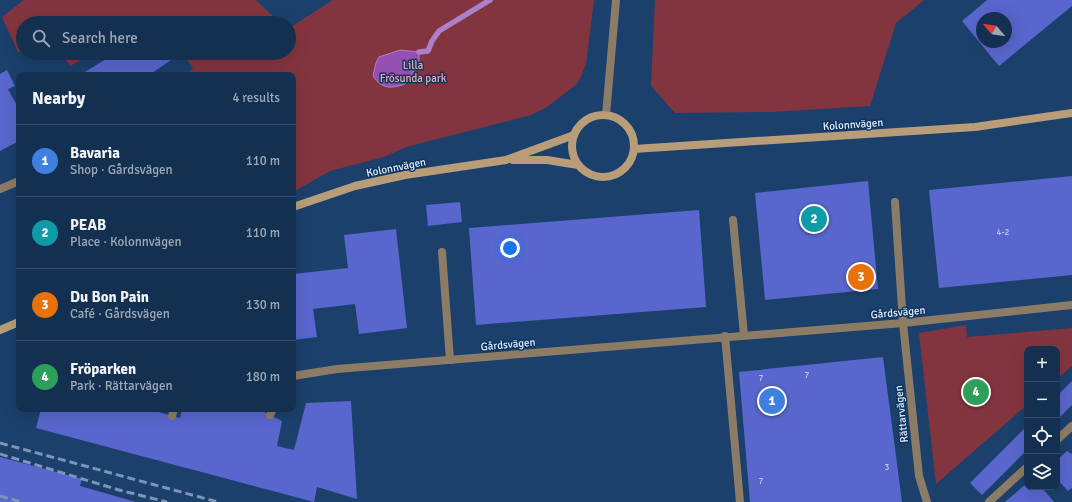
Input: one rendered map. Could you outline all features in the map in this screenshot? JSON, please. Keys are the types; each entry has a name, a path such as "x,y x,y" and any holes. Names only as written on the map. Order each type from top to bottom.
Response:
{"street":[{"path":"606,115 616,0"},
{"name":"Kolonnvägen","path":"634,149 975,127 1072,113"},
{"path":"606,115 624,123 630,130 634,139 634,149 632,160 626,168 617,175 606,178 596,177 586,172 578,165 573,156 572,145 574,135 579,126 596,116 606,115"},
{"name":"Kolonnvägen","path":"296,206 355,186 404,175 506,160 574,135"},
{"name":"Kolonnvägen","path":"506,160 547,160 578,165"},
{"path":"0,189 16,182"},
{"name":"Rättarvägen","path":"895,202 903,323 919,476 927,502"},
{"path":"733,220 744,335"},
{"path":"442,252 450,360"},
{"name":"Gårdsvägen","path":"296,376 338,369 725,336 903,323 1072,305"},
{"path":"0,330 16,323"},
{"path":"725,336 740,502"},
{"path":"1060,437 1072,426"},
{"path":"989,502 1024,470"}],"green space":[{"path":"24,0 256,0 273,16 16,16 16,48 2,17"},
{"name":"Lilla Frösunda park","path":"333,0 594,0 586,64 582,74 577,84 547,107 531,115 406,147 384,157 330,171 296,190 296,72 188,72 193,69 187,60 296,60 296,24"},
{"path":"655,0 924,0 896,23 870,106 772,112 675,113 651,86"},
{"path":"66,60 82,60 70,66"},
{"path":"966,325 967,337 1072,328 1072,366 1060,376 1060,346 1024,346 1024,408 936,484 919,333"}],"shaded area":[{"path":"400,50 419,52 419,63 405,84 395,87 383,86 373,76 376,63 379,57"}],"building":[{"path":"987,0 1072,0 1072,6 999,66 984,48 1012,48 1012,12 976,12 976,38 962,21"},
{"path":"105,60 171,60 153,72 85,72"},
{"path":"7,70 15,86 8,89 16,104 16,143 0,151 0,74"},
{"path":"1072,176 1072,275 939,288 929,190"},
{"path":"868,181 878,289 765,300 755,193"},
{"path":"460,202 462,222 428,226 426,205"},
{"path":"699,210 706,307 476,325 469,228"},
{"path":"396,229 407,328 359,334 355,304 313,309 317,337 296,340 296,274 348,268 344,235"},
{"path":"883,357 902,502 750,502 739,372"},
{"path":"1072,381 1072,405 1060,417 1060,393"},
{"path":"351,401 357,499 317,487 314,502 36,428 40,412 159,412 180,418 181,412 264,412 282,421 277,446 294,450 306,403"},
{"path":"1024,429 1024,453 982,495 970,483"},
{"path":"1067,451 1072,454 1072,488 1068,491 1060,482 1060,457"},
{"path":"0,457 82,479 80,486 136,502 0,502"},
{"path":"1024,486 1024,490 1044,490 1054,502 1005,502"}],"waterway":[{"path":"419,52 428,51 432,41 439,31 490,0"}],"railway":[{"path":"0,443 218,502"},
{"path":"0,454 119,490 167,502"},
{"path":"0,496 21,502"}],"place":[{"name":"PEAB","path":"814,219"},
{"name":"Du Bon Pain","path":"861,277"},
{"name":"Fröparken","path":"976,392"},
{"name":"Bavaria","path":"772,401"}]}
